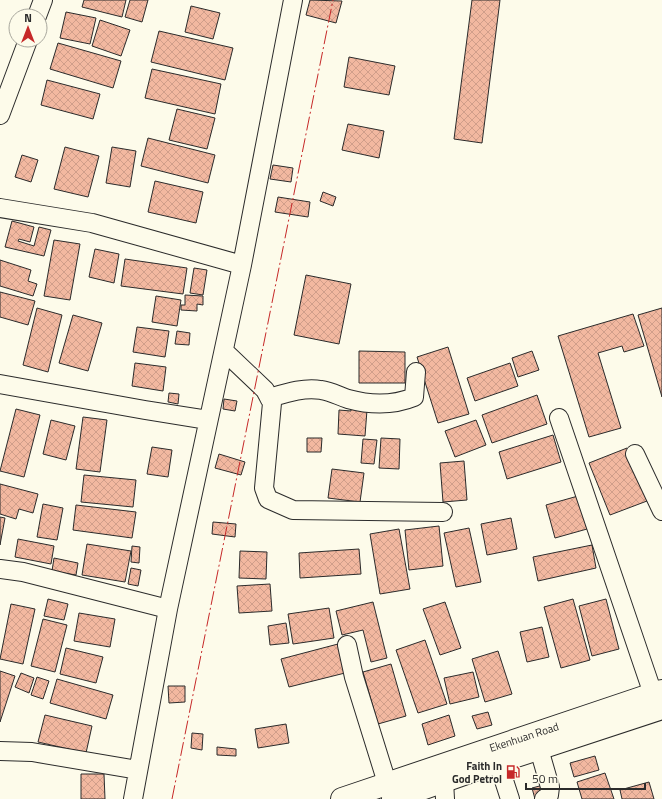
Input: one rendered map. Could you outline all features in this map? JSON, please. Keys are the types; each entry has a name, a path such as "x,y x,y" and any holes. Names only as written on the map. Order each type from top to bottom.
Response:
{"main road":[{"name":"Ekenhuan Road","path":"342,799 390,791 444,790 498,762 538,749 659,698"},
{"name":"Ekenhuan Road","path":"390,791 659,698"}],"street":[{"path":"133,799 168,609 242,265 294,0"},
{"path":"0,115 25,48"},
{"path":"0,208 92,223 242,265"},
{"path":"224,351 266,390 272,404 264,488 268,499 293,510 443,512"},
{"path":"269,398 288,392 322,390 349,399 376,405 405,401 414,397 416,372"},
{"path":"0,384 208,420"},
{"path":"559,418 659,698"},
{"path":"635,454 662,512"},
{"path":"0,569 22,572 168,609"},
{"path":"347,645 354,677 390,791"},
{"path":"538,749 550,787 549,795 544,799"},
{"path":"0,751 32,752 138,770"},
{"path":"498,762 510,799"}],"building":[{"path":"84,0 126,0 122,17 82,7"},
{"path":"130,0 148,0 142,22 125,17"},
{"path":"310,0 342,1 336,23 306,15"},
{"path":"472,0 500,0 482,143 454,139"},
{"path":"191,6 220,13 213,39 185,32"},
{"path":"66,12 96,18 90,44 60,38"},
{"path":"100,20 130,30 121,56 92,46"},
{"path":"159,31 233,48 225,80 151,62"},
{"path":"58,43 121,61 113,88 50,69"},
{"path":"349,57 395,66 389,95 344,87"},
{"path":"152,69 221,84 215,114 145,98"},
{"path":"47,80 100,94 93,119 41,105"},
{"path":"177,109 215,118 207,149 169,140"},
{"path":"348,124 384,131 379,158 342,150"},
{"path":"148,138 215,155 208,183 141,166"},
{"path":"65,147 99,156 88,197 54,189"},
{"path":"112,147 136,151 130,187 106,183"},
{"path":"22,155 38,160 31,182 15,177"},
{"path":"273,165 293,168 291,182 270,179"},
{"path":"155,181 203,192 196,223 148,212"},
{"path":"323,192 336,197 333,206 320,201"},
{"path":"278,197 310,202 308,217 275,212"},
{"path":"12,221 34,227 30,242 19,239 18,241 34,246 39,227 51,230 44,256 5,247"},
{"path":"54,240 80,244 70,300 44,296"},
{"path":"95,249 119,254 114,283 89,277"},
{"path":"125,259 187,268 183,294 121,286"},
{"path":"0,260 31,270 28,281 37,284 33,296 0,286"},
{"path":"194,268 207,270 203,295 190,293"},
{"path":"306,275 351,284 339,344 294,335"},
{"path":"0,292 35,301 28,325 0,317"},
{"path":"185,295 203,296 203,305 197,304 197,311 181,310 181,305 185,305"},
{"path":"156,296 181,300 177,326 152,322"},
{"path":"37,308 62,315 48,372 23,365"},
{"path":"662,308 662,397 638,315"},
{"path":"633,314 644,346 624,352 622,346 598,353 621,428 589,437 558,336"},
{"path":"73,315 102,323 88,371 59,363"},
{"path":"137,327 169,331 165,357 133,352"},
{"path":"177,331 190,333 189,345 175,344"},
{"path":"448,347 469,414 438,423 417,357"},
{"path":"359,351 405,352 405,383 359,383"},
{"path":"532,351 539,370 518,377 512,358"},
{"path":"135,363 166,367 163,391 132,386"},
{"path":"510,363 518,386 475,401 467,378"},
{"path":"169,393 179,394 178,404 168,402"},
{"path":"537,395 547,424 492,443 482,415"},
{"path":"224,399 237,401 235,411 223,409"},
{"path":"351,405 367,410 365,436 338,434 339,410 351,411"},
{"path":"16,409 40,415 24,477 0,471"},
{"path":"83,417 107,420 100,472 76,469"},
{"path":"51,420 75,426 66,460 43,454"},
{"path":"476,420 486,445 455,457 445,431"},
{"path":"553,435 561,462 507,479 499,452"},
{"path":"307,438 322,438 321,452 307,452"},
{"path":"381,438 400,439 399,469 379,468"},
{"path":"363,439 377,440 374,464 361,463"},
{"path":"152,447 172,450 168,477 147,474"},
{"path":"627,448 647,501 610,515 589,463"},
{"path":"219,454 245,462 241,475 215,468"},
{"path":"464,461 467,500 443,502 440,463"},
{"path":"332,469 364,473 360,502 328,498"},
{"path":"84,475 136,480 133,507 81,502"},
{"path":"0,484 38,494 33,513 19,509 16,519 0,514"},
{"path":"578,496 587,529 555,538 546,505"},
{"path":"43,504 63,508 57,540 37,537"},
{"path":"76,505 136,512 132,538 73,530"},
{"path":"0,517 5,518 0,545"},
{"path":"511,518 517,549 487,555 481,524"},
{"path":"213,522 236,524 235,537 212,534"},
{"path":"439,526 443,566 409,570 405,530"},
{"path":"469,528 481,582 456,587 444,533"},
{"path":"399,529 410,589 380,594 370,534"},
{"path":"18,539 54,546 51,564 15,557"},
{"path":"87,544 131,551 125,582 82,575"},
{"path":"592,545 596,568 538,581 533,557"},
{"path":"132,546 140,547 139,563 131,562"},
{"path":"359,549 361,574 300,578 299,553"},
{"path":"240,551 267,552 266,579 239,578"},
{"path":"54,558 78,563 76,575 52,571"},
{"path":"131,568 141,570 138,586 128,584"},
{"path":"270,584 272,611 239,613 237,586"},
{"path":"48,599 68,604 64,620 44,616"},
{"path":"573,599 590,660 561,668 544,607"},
{"path":"606,599 619,649 592,656 579,606"},
{"path":"373,602 387,658 371,662 363,630 342,635 336,611"},
{"path":"445,602 461,648 440,655 423,609"},
{"path":"11,604 35,609 23,664 0,659"},
{"path":"329,608 334,638 293,644 288,614"},
{"path":"79,613 115,619 110,647 74,641"},
{"path":"43,619 67,625 55,672 31,666"},
{"path":"286,623 289,643 270,645 268,626"},
{"path":"542,627 549,657 527,662 520,632"},
{"path":"425,640 447,704 418,713 396,650"},
{"path":"338,644 345,673 289,687 281,659"},
{"path":"66,648 103,657 96,683 60,674"},
{"path":"498,651 512,694 485,702 472,659"},
{"path":"391,664 406,716 378,724 363,672"},
{"path":"0,671 15,676 0,722"},
{"path":"473,672 479,697 450,704 444,678"},
{"path":"21,673 34,678 29,693 15,687"},
{"path":"37,677 49,681 43,699 31,695"},
{"path":"57,679 113,695 106,719 50,703"},
{"path":"168,686 185,686 185,702 169,703"},
{"path":"488,712 492,725 477,729 472,716"},
{"path":"45,715 92,726 86,753 38,742"},
{"path":"449,715 455,736 428,745 422,724"},
{"path":"286,724 289,743 258,748 255,729"},
{"path":"192,733 203,734 202,750 191,748"},
{"path":"217,747 236,749 236,756 217,755"},
{"path":"595,756 599,770 574,777 570,763"},
{"path":"605,773 614,799 582,799 577,782"},
{"path":"81,774 104,774 105,799 81,799"},
{"path":"649,782 654,799 622,799 620,790"},
{"path":"547,784 551,799 535,799 532,788"}],"power":[{"path":"172,799 333,0"}],"place":[{"name":"Faith In God Petrol","path":"513,772"}]}
